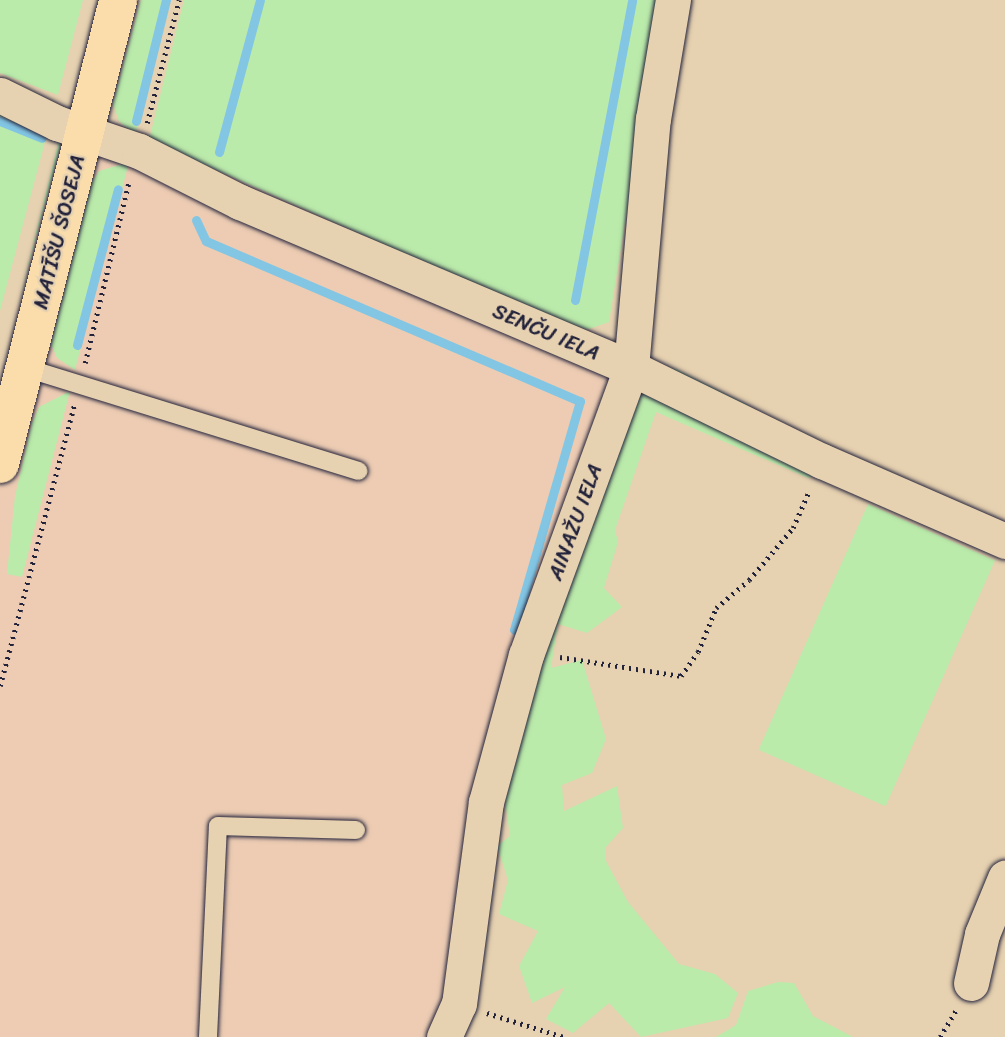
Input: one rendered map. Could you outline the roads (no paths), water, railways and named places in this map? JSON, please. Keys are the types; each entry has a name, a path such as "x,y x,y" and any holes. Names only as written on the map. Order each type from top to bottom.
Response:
{"main road":[{"name":"MATĪŠU ŠOSEJA","path":"0,464 118,0"}],"street":[{"name":"AINAŽU IELA","path":"444,1037 459,1004 486,802 526,655 631,368 653,119 673,0"},
{"name":"SENČU IELA","path":"0,95 57,123 84,130 631,368 822,461 1005,541"},
{"path":"971,984 982,934 1005,878"}],"lane":[{"path":"26,368 358,471"},
{"path":"208,1037 218,827 356,830"}],"waterway":[{"path":"136,121 166,0"},
{"path":"219,152 260,0"},
{"path":"575,300 632,0"},
{"path":"0,121 42,138"},
{"path":"77,345 118,189"},
{"path":"196,220 206,241 580,401 514,630"}]}
